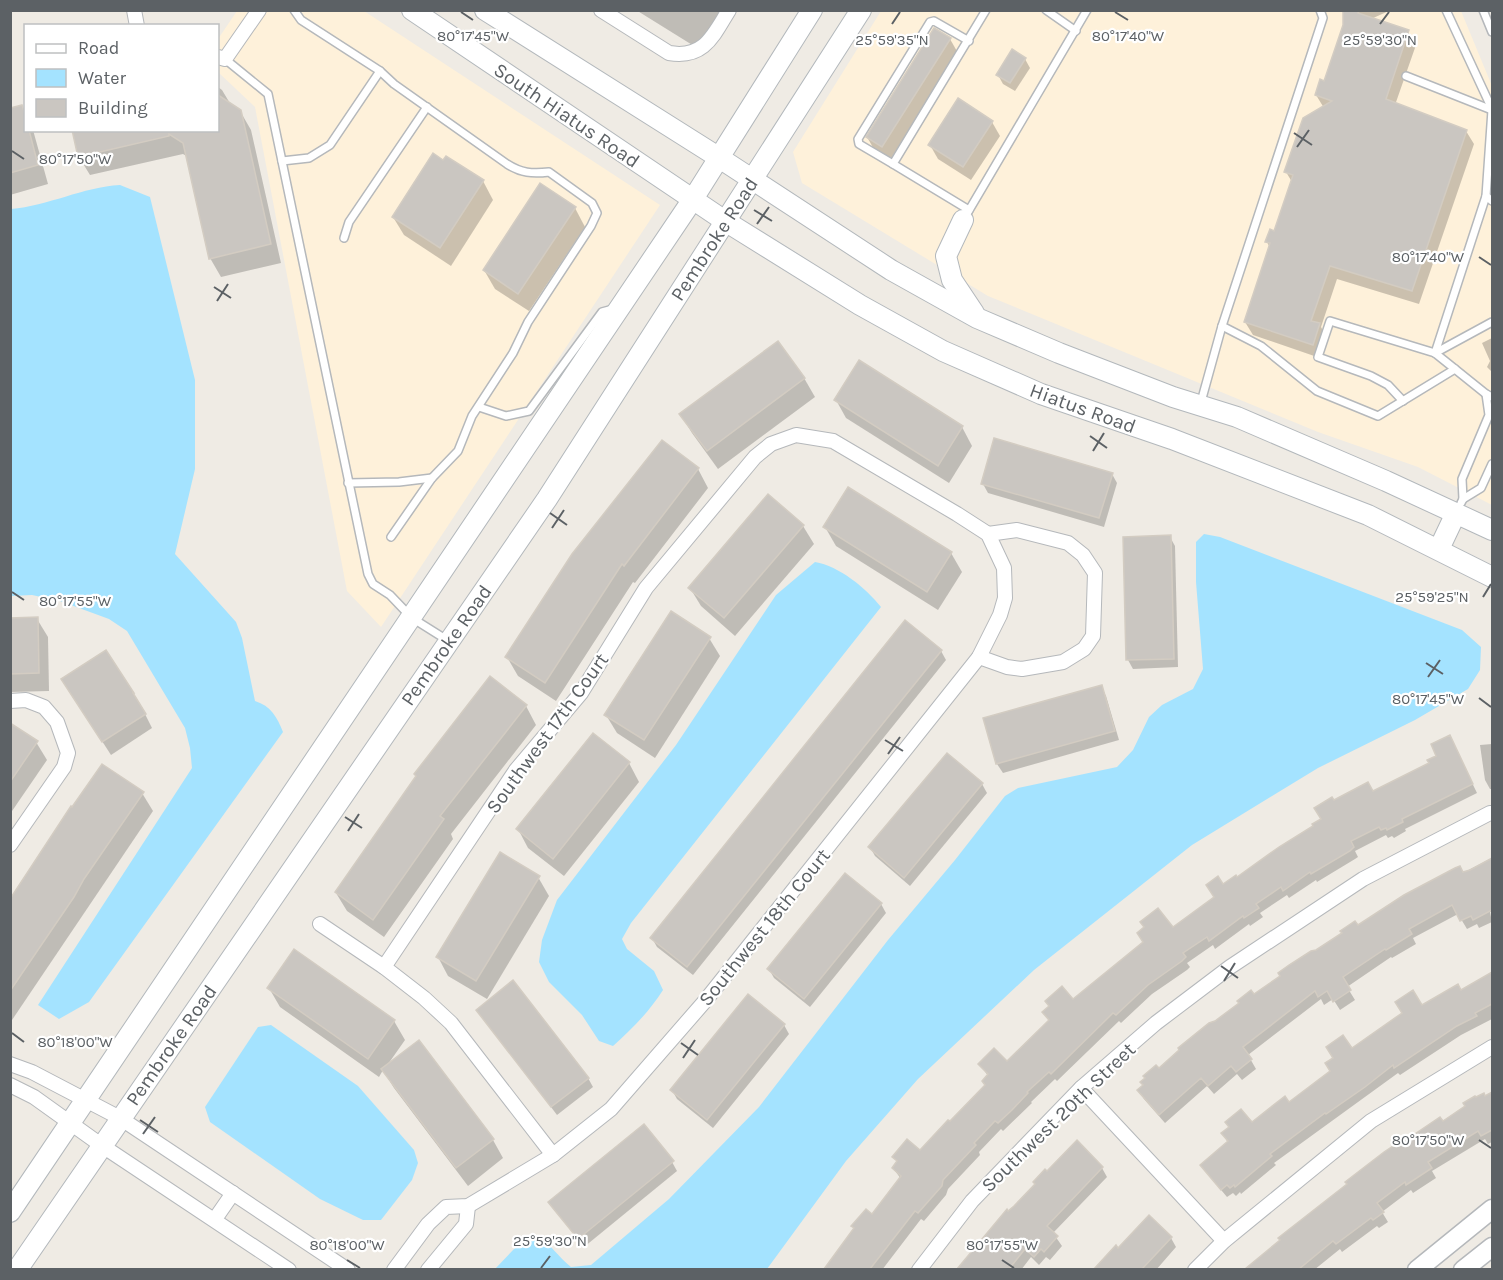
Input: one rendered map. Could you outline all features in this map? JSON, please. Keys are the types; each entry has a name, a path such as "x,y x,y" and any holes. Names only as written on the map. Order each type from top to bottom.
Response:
{"main road":[{"name":"South Hiatus Road","path":"412,10 693,199"},
{"path":"485,10 718,157 891,270 977,318 1070,357 1173,397 1237,417 1460,506 1492,530"},
{"name":"Pembroke Road","path":"10,1212 693,199 812,10"},
{"name":"Pembroke Road","path":"17,1269 547,499 861,10"},
{"name":"Hiatus Road","path":"693,199 860,304 943,351 1041,394 1172,439 1368,515 1492,577"},
{"path":"966,215 946,255 952,280 977,318"},
{"path":"1439,549 1460,506"}],"street":[{"path":"221,58 259,10"},
{"path":"601,10 669,53 680,55 690,54 709,42 729,10"},
{"name":"Southwest 17th Court","path":"384,967 516,770 581,693 646,588 754,457 771,444 796,435 833,441 988,534"},
{"path":"979,657 1006,668 1022,669 1063,662 1084,649 1093,636 1095,573 1083,555 1068,543 1017,530 988,534"},
{"name":"Southwest 18th Court","path":"394,1269 428,1224 446,1207 468,1206 553,1155 611,1109 705,1001 979,657 1000,615 1005,598 1004,568 988,534"},
{"path":"10,701 26,700 44,707 57,722 68,753 64,767 10,845"},
{"name":"Southwest 20th Street","path":"919,1269 972,1201 1081,1088 1156,1023 1230,967 1362,879 1491,813"},
{"path":"320,924 384,967 424,998 451,1023 553,1155"},
{"path":"1195,1269 1224,1241 1371,1120 1492,1047"},
{"path":"10,1064 32,1072 120,1118 348,1269"},
{"path":"10,1085 34,1097 101,1145 289,1269"},
{"path":"1081,1088 1224,1241"},
{"path":"215,1219 234,1193"},
{"path":"428,1269 466,1224 468,1206"},
{"path":"1417,1269 1492,1209"},
{"path":"1463,1269 1492,1247"}],"lane":[{"path":"294,10 301,20 380,71 393,84 516,170 533,174 549,172 592,203 597,213 591,226 528,322 513,353 472,416 458,451 432,478 391,537"},
{"path":"893,164 986,10"},
{"path":"1046,10 1076,31"},
{"path":"969,41 934,21 930,22 858,139 859,144 893,164 966,215 1088,10"},
{"path":"1200,405 1222,326 1323,18 1320,10"},
{"path":"1406,76 1492,110 1446,10"},
{"path":"1483,10 1492,32"},
{"path":"221,58 268,94 368,574 373,584 390,595 412,618 449,641"},
{"path":"282,161 309,159 330,145 380,71"},
{"path":"344,238 349,222 427,107"},
{"path":"1435,353 1489,199 1492,110"},
{"path":"479,406 506,416 529,411 602,312 619,307"},
{"path":"1403,400 1388,385 1371,376 1318,357 1330,321 1435,353 1489,395 1489,415 1462,479 1460,506"},
{"path":"1435,353 1492,322"},
{"path":"1222,326 1261,346 1317,391 1378,416 1455,369"},
{"path":"1460,506 1481,488 1492,464"},
{"path":"348,483 399,482 432,478"}],"shaded area":[{"path":"237,11 364,11 660,205 381,627 347,591 255,107 219,73 219,38"},
{"path":"881,11 1461,11 1492,86 1492,505 1418,467 1318,432 988,296 802,183 793,152"}],"water":[{"path":"120,185 150,197 195,380 195,469 175,554 236,622 242,638 255,701 273,713 283,732 89,1002 59,1019 38,1005 192,768 185,728 127,631 109,619 60,601 32,595 11,596 11,209 106,186"},
{"path":"1204,534 1220,537 1462,630 1481,647 1480,670 1468,689 1415,720 1318,768 1192,845 1034,970 918,1079 846,1161 767,1269 495,1269 514,1249 537,1235 571,1267 591,1265 669,1199 759,1107 888,940 1005,796 1018,788 1117,767 1133,750 1149,717 1162,705 1193,689 1203,669 1196,582 1196,542"},
{"path":"815,562 833,568 851,579 881,607 631,923 622,939 627,949 654,971 663,990 640,1020 613,1046 599,1041 582,1015 549,982 539,962 542,940 557,900 676,745 776,595"},
{"path":"271,1025 358,1086 414,1150 418,1163 412,1180 381,1220 363,1220 320,1199 210,1122 205,1107 258,1027"}],"building":[{"path":"1343,10 1359,10 1358,13 1409,30 1386,99 1467,130 1412,291 1330,266 1311,321 1320,323 1313,345 1244,322 1270,243 1265,242 1270,229 1274,231 1293,175 1284,172 1303,118 1332,101 1315,95 1320,79 1324,81 1343,25"},
{"path":"934,28 951,38 882,147 866,137"},
{"path":"1012,49 1026,58 1010,83 996,75"},
{"path":"219,96 241,110 271,244 209,259 183,143 169,134 169,136 78,157 72,132 219,132"},
{"path":"958,98 993,121 963,167 928,145"},
{"path":"22,105 24,132 30,132 38,165 10,173 10,108"},
{"path":"433,153 443,160 446,156 484,180 440,248 392,217"},
{"path":"540,183 576,207 518,294 483,270"},
{"path":"778,341 805,378 707,451 679,414"},
{"path":"859,360 963,426 938,466 834,400"},
{"path":"994,438 1113,473 1099,518 981,484"},
{"path":"662,440 699,468 624,566 622,564 545,683 505,657 572,554"},
{"path":"848,487 952,552 927,592 823,527"},
{"path":"768,494 804,525 724,618 688,588"},
{"path":"1171,535 1174,659 1126,660 1123,537"},
{"path":"671,611 711,637 644,740 604,715"},
{"path":"38,617 39,673 10,674 10,618"},
{"path":"905,620 942,650 687,967 650,938"},
{"path":"106,650 146,714 102,742 61,679"},
{"path":"490,676 527,705 440,816 444,819 373,920 335,892 416,776 414,774"},
{"path":"1102,685 1115,731 996,764 983,718"},
{"path":"10,723 38,741 10,782"},
{"path":"593,733 630,762 553,859 516,829"},
{"path":"1450,735 1473,784 1402,819 1403,822 1387,830 1386,828 1381,830 1379,827 1351,841 1354,847 1350,851 1311,874 1310,872 1283,891 1281,887 1256,904 1259,908 1244,918 1243,916 1209,941 1207,937 1183,953 1186,957 1182,961 1148,985 1116,1015 1113,1013 1051,1074 1049,1072 1027,1092 998,1123 995,1121 943,1180 942,1186 918,1213 915,1211 870,1269 824,1269 854,1228 851,1226 866,1209 872,1214 901,1176 892,1168 897,1161 892,1157 907,1139 920,1150 948,1120 950,1121 985,1085 982,1081 988,1074 978,1064 994,1048 1007,1061 1049,1020 1042,1012 1049,1006 1045,1001 1062,986 1073,999 1143,942 1137,933 1144,927 1140,922 1158,908 1173,927 1214,897 1206,885 1218,876 1223,884 1236,875 1237,877 1313,826 1312,824 1321,819 1314,808 1332,797 1334,800 1368,782 1373,791 1429,763 1427,760 1436,756 1431,744"},
{"path":"947,753 983,783 904,878 868,847"},
{"path":"102,764 144,792 10,991 10,899 71,806"},
{"path":"500,852 540,876 476,981 436,957"},
{"path":"1492,858 1492,910 1473,920 1471,916 1460,921 1452,905 1409,929 1412,934 1343,977 1351,990 1333,1002 1327,991 1318,997 1315,991 1243,1047 1252,1059 1236,1072 1231,1066 1208,1086 1201,1078 1159,1115 1137,1090 1143,1085 1140,1082 1145,1078 1143,1076 1156,1065 1159,1068 1179,1050 1178,1048 1239,1003 1237,1001 1251,990 1254,994 1280,976 1278,973 1289,965 1342,933 1340,931 1355,921 1358,925 1404,895 1455,868 1460,866 1463,872"},
{"path":"845,873 882,903 804,999 767,969"},
{"path":"294,949 395,1020 368,1059 267,988"},
{"path":"1492,972 1492,1004 1475,1013 1477,1016 1457,1026 1394,1068 1393,1065 1365,1087 1325,1113 1270,1154 1272,1156 1235,1187 1234,1185 1230,1188 1227,1185 1221,1190 1200,1165 1228,1141 1221,1133 1229,1127 1225,1122 1241,1109 1252,1122 1285,1096 1289,1102 1330,1071 1325,1063 1333,1058 1326,1047 1343,1035 1352,1048 1402,1013 1395,1002 1413,990 1422,1005 1458,984 1461,990"},
{"path":"513,980 589,1078 551,1107 476,1010"},
{"path":"748,994 785,1024 707,1120 670,1090"},
{"path":"419,1040 494,1139 456,1168 381,1069"},
{"path":"1492,1092 1492,1130 1481,1136 1478,1131 1428,1162 1432,1168 1406,1185 1405,1182 1377,1203 1384,1212 1373,1220 1371,1218 1336,1244 1333,1241 1299,1269 1245,1269 1280,1240 1278,1238 1384,1152 1440,1117 1443,1121 1465,1106 1463,1103 1475,1096 1484,1093 1485,1096"},
{"path":"644,1124 674,1161 578,1239 548,1202"},
{"path":"1077,1140 1103,1167 1047,1226 1058,1236 1044,1252 1041,1249 1034,1257 1025,1249 1009,1269 957,1269 1007,1209 1008,1211 1014,1206 1035,1184 1033,1182 1045,1169 1047,1171"},
{"path":"1149,1215 1172,1237 1142,1269 1094,1269 1116,1245 1118,1248"}]}
